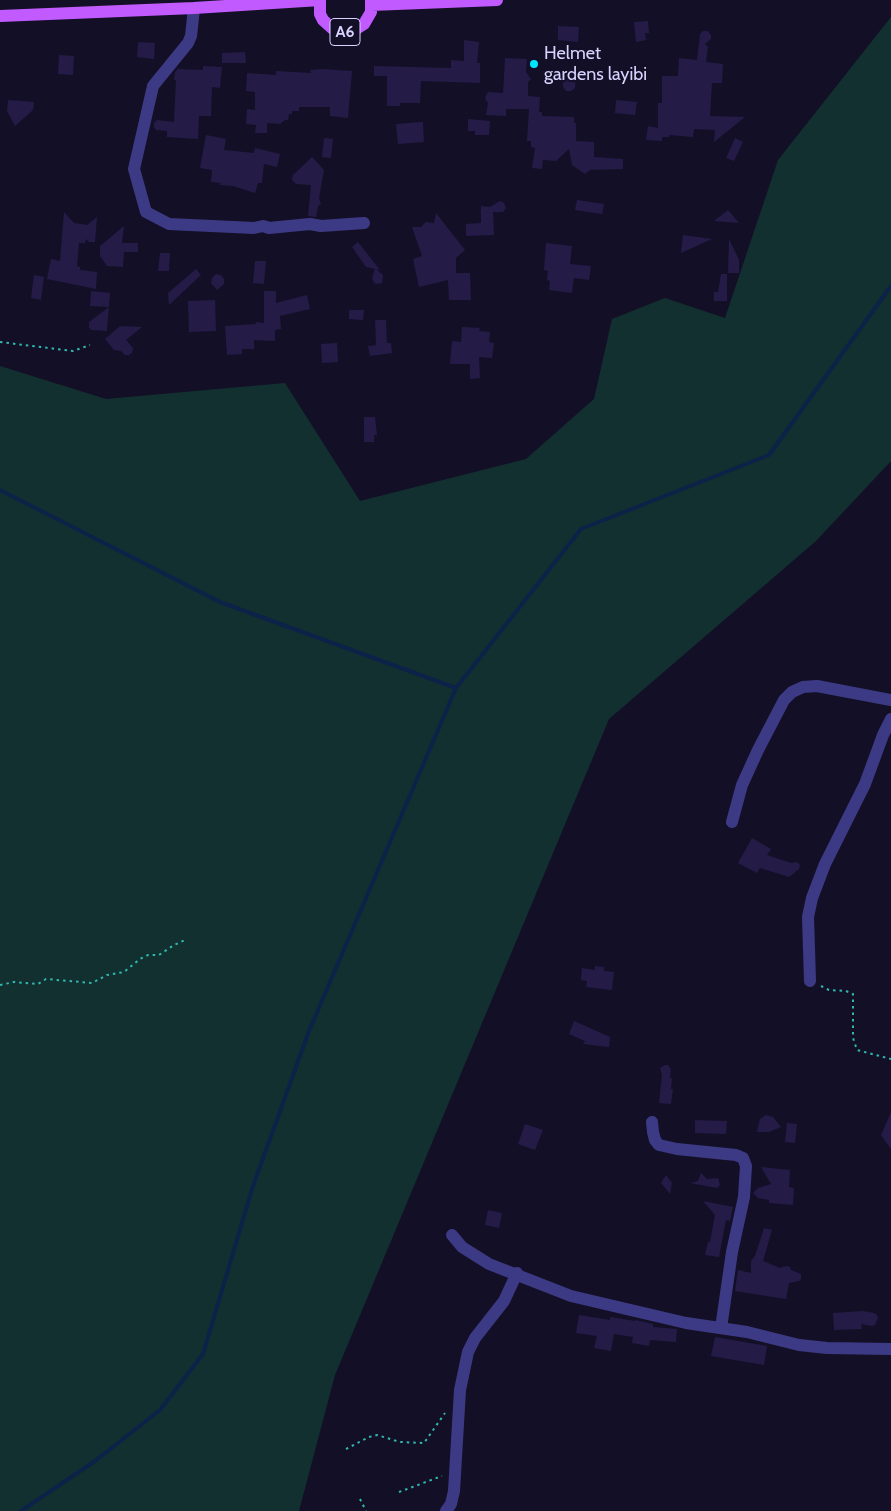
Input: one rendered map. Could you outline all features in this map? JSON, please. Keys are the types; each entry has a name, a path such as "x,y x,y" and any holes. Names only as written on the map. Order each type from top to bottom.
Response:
{"main road":[{"name":"A6","path":"0,16 194,8 320,0 320,14 323,20 333,29 346,32 353,31 364,24 368,18 371,3 496,0"}],"street":[{"path":"194,8 191,36 188,43 153,86 134,169 146,212 169,224 254,228 263,226 269,228 310,224 321,226 364,223"},
{"path":"732,822 742,785 758,750 777,711 792,692 804,687 817,686 891,700"},
{"path":"810,981 808,917 812,898 825,864 866,784 883,735 891,720"},
{"path":"652,1122 652,1132 659,1145 677,1149 736,1155 743,1158 746,1166 744,1197 732,1252 721,1328"},
{"path":"452,1235 462,1247 489,1264 517,1273 571,1296 686,1322 747,1332 799,1345 891,1350"},
{"path":"446,1511 451,1504 454,1492 460,1390 468,1352 475,1338 504,1301 517,1273"}],"path":[{"path":"0,342 73,350 90,345"},
{"path":"0,985 14,982 38,984 46,979 92,983 100,977 124,972 140,959 148,955 158,955 185,940"},
{"path":"810,981 828,990 846,991 853,994 853,1038 857,1050 891,1059"},
{"path":"346,1449 369,1436 377,1435 400,1442 424,1443 447,1410"},
{"path":"399,1492 438,1479 456,1466"},
{"path":"360,1499 366,1511"}],"green space":[{"path":"891,17 891,461 816,541 609,719 335,1375 299,1511 0,1511 0,366 106,399 285,383 360,501 526,459 594,399 612,319 665,298 725,318 778,160"}],"building":[{"path":"648,21 649,33 645,33 646,40 636,42 634,22"},
{"path":"558,26 579,27 578,42 558,40"},
{"path":"703,31 708,31 711,35 711,39 705,44 708,47 706,62 723,64 722,83 712,83 710,116 745,117 714,142 715,130 694,129 693,137 669,135 669,137 662,137 662,141 646,140 648,126 658,128 658,103 662,103 662,76 678,76 679,58 697,60 700,34"},
{"path":"464,40 479,42 477,63 480,63 480,83 421,81 420,103 400,103 400,106 387,106 387,76 374,76 374,66 451,68 451,60 464,61"},
{"path":"138,42 155,43 154,59 137,57"},
{"path":"245,52 246,63 222,63 222,53"},
{"path":"59,55 74,56 73,75 58,74"},
{"path":"505,58 527,59 526,72 531,79 528,82 528,96 540,97 539,112 542,112 542,116 574,117 576,141 594,142 594,157 623,159 623,169 590,170 585,174 572,165 569,149 556,161 543,160 542,169 532,168 535,148 531,147 531,141 527,141 529,109 506,109 506,116 486,115 488,103 485,98 488,92 503,93"},
{"path":"203,66 222,67 220,88 212,87 211,116 199,116 198,139 167,137 167,131 156,130 154,123 157,120 174,122 175,72 178,69 203,70"},
{"path":"310,70 352,71 348,118 330,116 330,107 299,107 299,111 292,111 292,114 289,114 288,120 280,124 267,123 267,133 255,133 256,125 246,124 247,109 255,110 255,92 246,91 247,73 276,75 276,71 311,73"},
{"path":"576,72 575,88 571,91 566,91 563,87 563,82"},
{"path":"8,100 34,102 33,110 15,126 7,111"},
{"path":"616,100 637,102 635,115 615,113"},
{"path":"468,119 490,121 489,135 475,135 475,131 468,131"},
{"path":"423,122 424,142 398,144 396,124"},
{"path":"206,135 226,139 224,150 254,153 255,148 280,154 277,167 264,164 262,183 258,183 255,193 211,182 212,170 200,168"},
{"path":"324,138 333,139 331,158 322,157"},
{"path":"735,138 743,142 734,161 726,158"},
{"path":"312,157 324,170 319,198 321,204 318,206 316,217 308,216 311,185 296,184 292,180 293,175"},
{"path":"577,200 604,204 602,214 575,210"},
{"path":"500,201 504,203 506,208 503,212 493,212 494,235 466,236 466,224 481,223 481,212 479,212 481,211 481,206 490,207"},
{"path":"728,210 739,223 714,221"},
{"path":"64,212 74,223 87,225 97,217 95,242 89,242 86,239 85,243 79,243 77,266 80,267 80,270 97,272 96,289 47,279 51,259 60,261"},
{"path":"436,213 465,250 456,258 456,273 470,273 471,300 449,300 448,280 419,287 413,259 422,256 412,227 421,227 426,222 434,223"},
{"path":"124,226 122,243 138,243 138,252 124,252 123,267 107,266 100,256 100,246"},
{"path":"683,235 712,239 681,253"},
{"path":"729,239 739,260 739,273 728,273"},
{"path":"358,242 380,270 376,269 383,275 382,283 374,283 372,278 375,269 366,267 352,247"},
{"path":"546,243 572,246 570,264 591,266 589,280 574,278 572,293 549,290 548,271 544,270"},
{"path":"160,253 170,253 169,271 158,271"},
{"path":"255,261 266,261 264,284 253,283"},
{"path":"196,269 201,275 169,305 168,293"},
{"path":"216,274 221,275 224,279 224,284 217,290 211,283 212,278"},
{"path":"721,274 727,274 727,301 714,301 714,292 718,292"},
{"path":"34,275 44,277 41,300 31,298"},
{"path":"91,291 110,293 109,307 90,306"},
{"path":"264,291 276,291 276,303 307,295 310,309 280,316 281,329 275,330 275,341 254,340 254,349 242,349 242,354 227,355 225,326 256,324 256,322 264,323"},
{"path":"215,300 216,331 189,332 188,301"},
{"path":"109,307 107,331 91,330 89,322"},
{"path":"349,310 364,310 363,320 349,319"},
{"path":"375,320 386,320 387,343 391,343 392,353 370,356 368,346 376,345"},
{"path":"120,326 142,327 126,340 133,348 132,353 129,355 114,350 105,339"},
{"path":"462,327 480,328 479,331 490,332 489,342 494,343 492,358 479,357 480,378 470,379 470,364 450,364 452,341 461,342"},
{"path":"337,343 338,362 322,363 321,344"},
{"path":"364,417 375,417 377,435 374,435 374,442 364,442"},
{"path":"752,838 771,849 767,855 791,863 797,862 800,865 799,869 789,877 760,868 757,873 738,863"},
{"path":"595,966 604,967 604,971 614,972 612,990 586,987 587,981 581,980 582,968 595,970"},
{"path":"574,1021 610,1037 609,1047 583,1044 585,1041 569,1034"},
{"path":"668,1065 671,1069 671,1089 673,1089 671,1104 659,1103 662,1075 660,1068"},
{"path":"891,1112 891,1149 881,1135"},
{"path":"766,1115 773,1117 781,1127 769,1132 757,1132 760,1119"},
{"path":"695,1120 727,1121 726,1134 695,1133"},
{"path":"787,1123 797,1124 795,1143 785,1142"},
{"path":"525,1124 543,1130 535,1150 518,1144"},
{"path":"761,1167 790,1170 789,1187 794,1188 793,1205 769,1203 769,1200 758,1198 753,1193 758,1188 771,1184"},
{"path":"701,1173 707,1179 718,1178 720,1185 717,1188 690,1183 698,1181"},
{"path":"666,1175 672,1183 670,1194 661,1183"},
{"path":"703,1201 733,1207 730,1221 726,1220 719,1257 705,1255 708,1242 710,1242 715,1215"},
{"path":"488,1210 502,1213 499,1228 485,1225"},
{"path":"764,1228 772,1230 763,1261 780,1268 790,1267 791,1270 801,1274 799,1281 789,1283 786,1299 735,1291 738,1270 751,1273 751,1261 755,1256"},
{"path":"863,1311 877,1315 878,1318 875,1325 861,1324 862,1329 834,1330 833,1313"},
{"path":"579,1315 610,1320 610,1317 636,1320 653,1324 653,1327 677,1329 676,1342 650,1340 649,1346 632,1343 633,1337 614,1334 611,1351 594,1348 597,1336 576,1333"},
{"path":"715,1337 767,1346 764,1365 711,1356"}],"waterway":[{"path":"21,1511 95,1461 160,1410 203,1354 253,1186 309,1031 456,688 581,529 769,455 891,286"},
{"path":"0,490 220,602 456,688"}],"place":[{"name":"Helmet gardens layibi","path":"534,64"}]}
